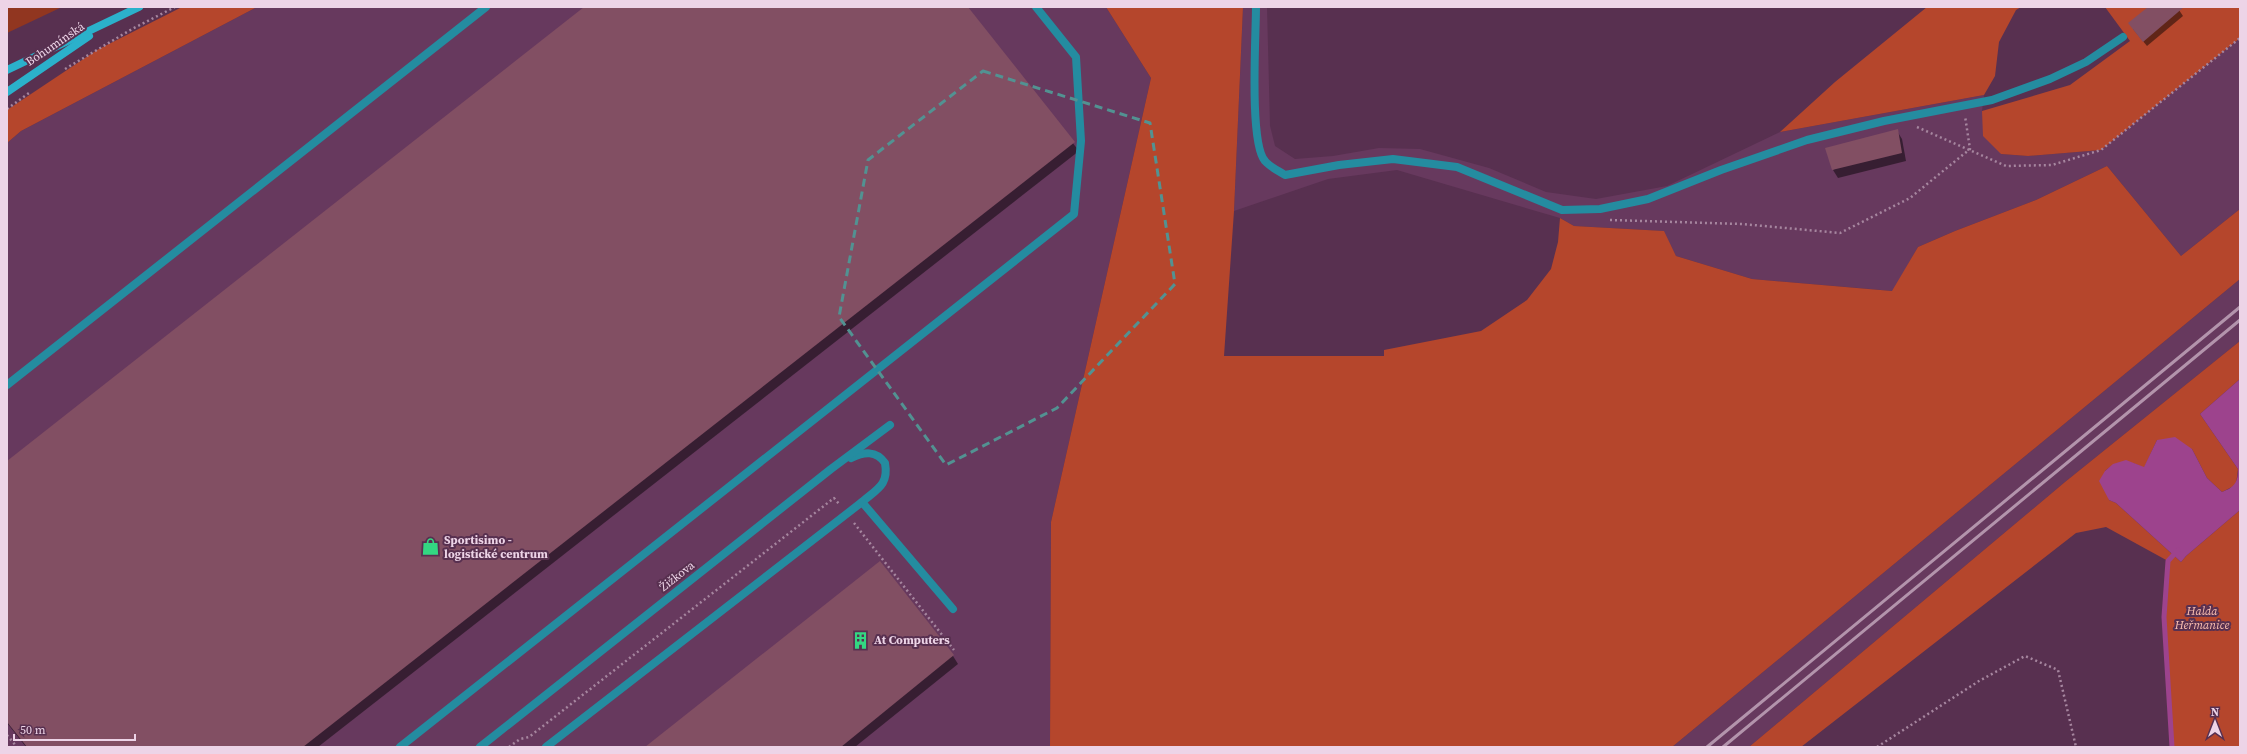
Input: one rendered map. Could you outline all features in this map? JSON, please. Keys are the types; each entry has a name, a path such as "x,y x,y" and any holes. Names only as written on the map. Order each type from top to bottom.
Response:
{"main road":[{"name":"Bohumínská","path":"7,70 139,7"},
{"name":"Bohumínská","path":"7,92 68,49 118,17"}],"street":[{"path":"7,385 486,7"},
{"path":"400,747 1074,214 1081,141 1076,57 1036,7"},
{"path":"1256,7 1256,114 1258,142 1265,161 1285,175 1339,165 1393,159 1457,167 1562,210 1600,209 1648,199 1721,170 1807,140 1899,118 1992,100 2050,79 2086,62 2123,37"},
{"name":"Žižkova","path":"480,747 831,469 890,425"},
{"path":"546,747 862,502 882,484 885,479 885,463 873,453 866,453 831,469"},
{"path":"862,502 953,609"}],"path":[{"path":"61,71 132,29 175,7"},
{"path":"1899,118 2006,166 2052,165 2101,150 2240,38"},
{"path":"7,109 31,92"},
{"path":"1964,105 1970,149"},
{"path":"1603,220 1742,224 1840,233 1910,198 1970,149"},
{"path":"509,747 520,739 529,737 834,498 954,650"},
{"path":"1877,747 1980,681 2025,656 2058,670 2076,747"},
{"path":"7,735 17,747"}],"highlighted area":[{"path":"983,71 1150,123 1175,284 1057,408 946,465 839,317 868,160"}],"shaded area":[{"path":"7,7 62,7 7,33"},
{"path":"257,7 1106,7 1151,78 1051,522 1050,747 7,747 7,143 21,131"},
{"path":"1243,7 1267,7 1270,126 1275,146 1295,159 1333,156 1379,148 1420,149 1489,168 1546,192 1596,199 1667,186 1780,132 1984,95 1982,111 2001,154 2028,156 2101,150 2240,38 2240,209 2181,256 2107,166 2036,200 1918,247 1893,291 1752,279 1676,256 1663,231 1574,226 1560,218 1397,170 1328,179 1234,211"},
{"path":"2240,279 2240,341 2065,482 1749,747 1672,747"},
{"path":"2240,379 2240,510 2181,562 2116,503 2109,500 2099,481 2105,471 2113,464 2126,460 2144,467 2157,440 2175,437 2192,449 2207,478 2222,492 2233,486 2236,481 2238,469 2200,414"}],"green space":[{"path":"182,7 257,7 21,131 7,143 7,110 97,50"},
{"path":"1106,7 1243,7 1234,211 1224,356 1384,356 1384,350 1481,331 1527,300 1551,269 1558,242 1560,218 1574,226 1664,231 1676,256 1752,279 1892,291 1918,247 2036,200 2107,166 2181,256 2240,209 2240,279 1672,747 1050,747 1051,522 1151,78"},
{"path":"1927,7 2021,7 2016,10 1999,42 1995,76 1984,95 1780,132 1835,82"},
{"path":"2105,7 2240,7 2240,38 2101,150 2028,156 2001,154 1983,136 1982,111 2070,85 2130,41"},
{"name":"Halda Heřmanice","path":"2240,341 2240,379 2200,414 2238,469 2236,485 2222,492 2207,478 2192,449 2157,440 2144,468 2134,463 2124,462 2115,464 2105,471 2109,500 2116,503 2181,562 2240,510 2240,747 2172,747 2164,617 2168,561 2106,527 2076,533 1801,747 1749,747 2065,482"}],"building":[{"path":"584,7 968,7 1075,142 303,747 27,747 7,722 7,461"},
{"path":"2148,7 2184,7 2143,42 2128,23"},
{"path":"1898,129 1902,153 1832,170 1825,148"},
{"name":"At Computers","path":"880,561 954,655 841,747 645,747"}],"waterway":[{"path":"2172,747 2164,617 2168,561 2178,550"}],"railway":[{"path":"1707,747 2240,307"},
{"path":"1723,747 2240,320"}],"place":[{"name":"Sportisimo - logistické centrum","path":"431,547"},
{"name":"At Computers","path":"861,640"}]}
